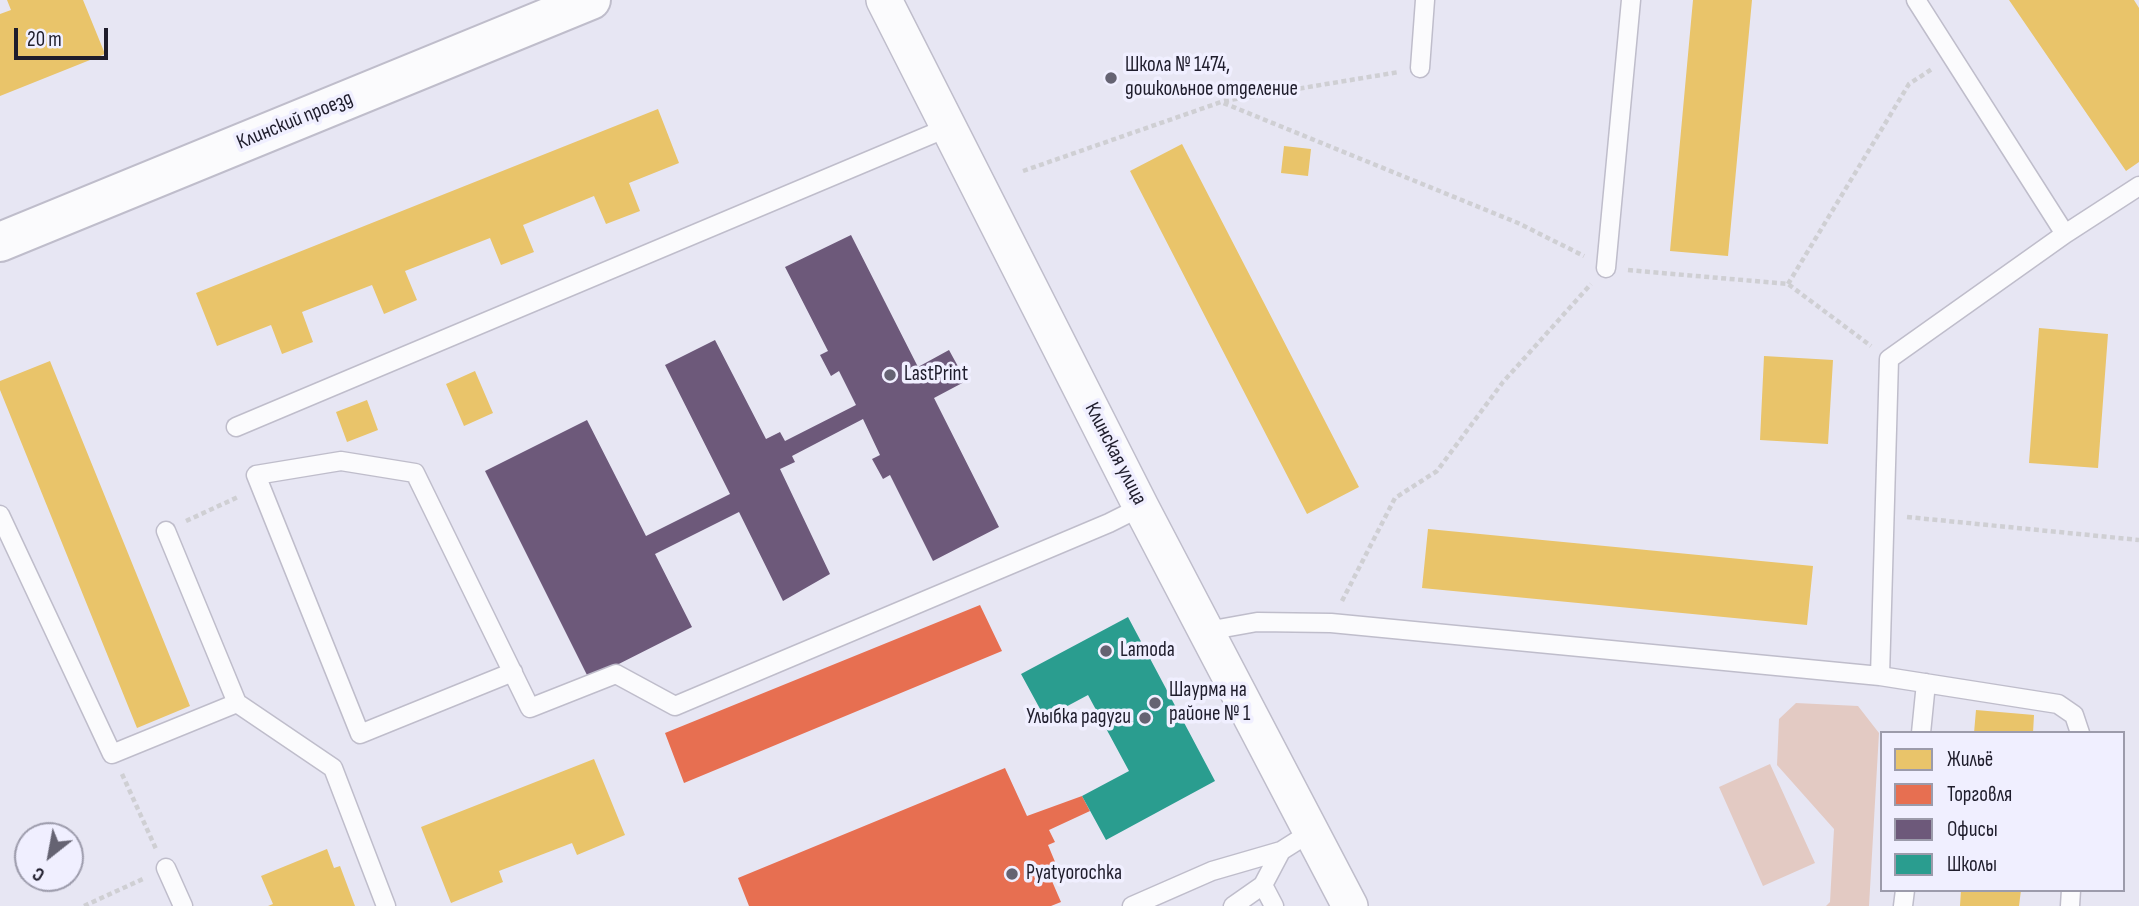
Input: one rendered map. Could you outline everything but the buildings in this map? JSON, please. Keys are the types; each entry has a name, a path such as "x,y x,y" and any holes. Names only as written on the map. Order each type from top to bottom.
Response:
{"street":[{"name":"Клинский проезд","path":"0,242 591,0"},
{"name":"Клинская улица","path":"884,0 1141,507 1350,906"}],"lane":[{"path":"1420,68 1425,0"},
{"path":"1606,268 1631,0"},
{"path":"1916,0 2065,233"},
{"path":"236,426 949,127"},
{"path":"1880,676 1889,359 2065,233 2139,186"},
{"path":"513,672 360,734 256,475 341,461 415,473 513,672 530,708 616,674 675,706 1109,523 1141,507"},
{"path":"0,515 112,754 237,704"},
{"path":"166,531 237,704 333,768 386,906"},
{"path":"1207,631 1256,622 1331,623 1880,676 2058,704 2074,715 2079,731"},
{"path":"1921,731 1926,683"},
{"path":"1132,906 1212,871 1280,851 1311,832"},
{"path":"1233,906 1264,885 1280,851"},
{"path":"166,868 183,906"},
{"path":"1264,885 1274,906"}],"path":[{"path":"1788,285 1909,84 1954,56"},
{"path":"1023,171 1221,102 1420,68"},
{"path":"1221,102 1518,223 1606,268 1788,285 1889,359"},
{"path":"1331,623 1395,498 1437,471 1503,382 1606,268"},
{"path":"166,531 261,486"},
{"path":"1885,515 2139,540"},
{"path":"84,906 166,868 112,754"}],"shaded area":[{"path":"1796,703 1858,706 1879,733 1869,906 1826,906 1830,902 1834,829 1777,765 1779,719"},
{"path":"1770,764 1815,863 1763,886 1719,787"}],"place":[{"name":"Школа № 1474, дошкольное отделение","path":"1111,78"},
{"name":"LastPrint","path":"890,375"},
{"name":"Lamoda","path":"1106,651"},
{"name":"Шаурма на районе № 1","path":"1155,703"},
{"name":"Улыбка радуги","path":"1145,718"},
{"name":"Pyatyorochka","path":"1012,874"}]}
